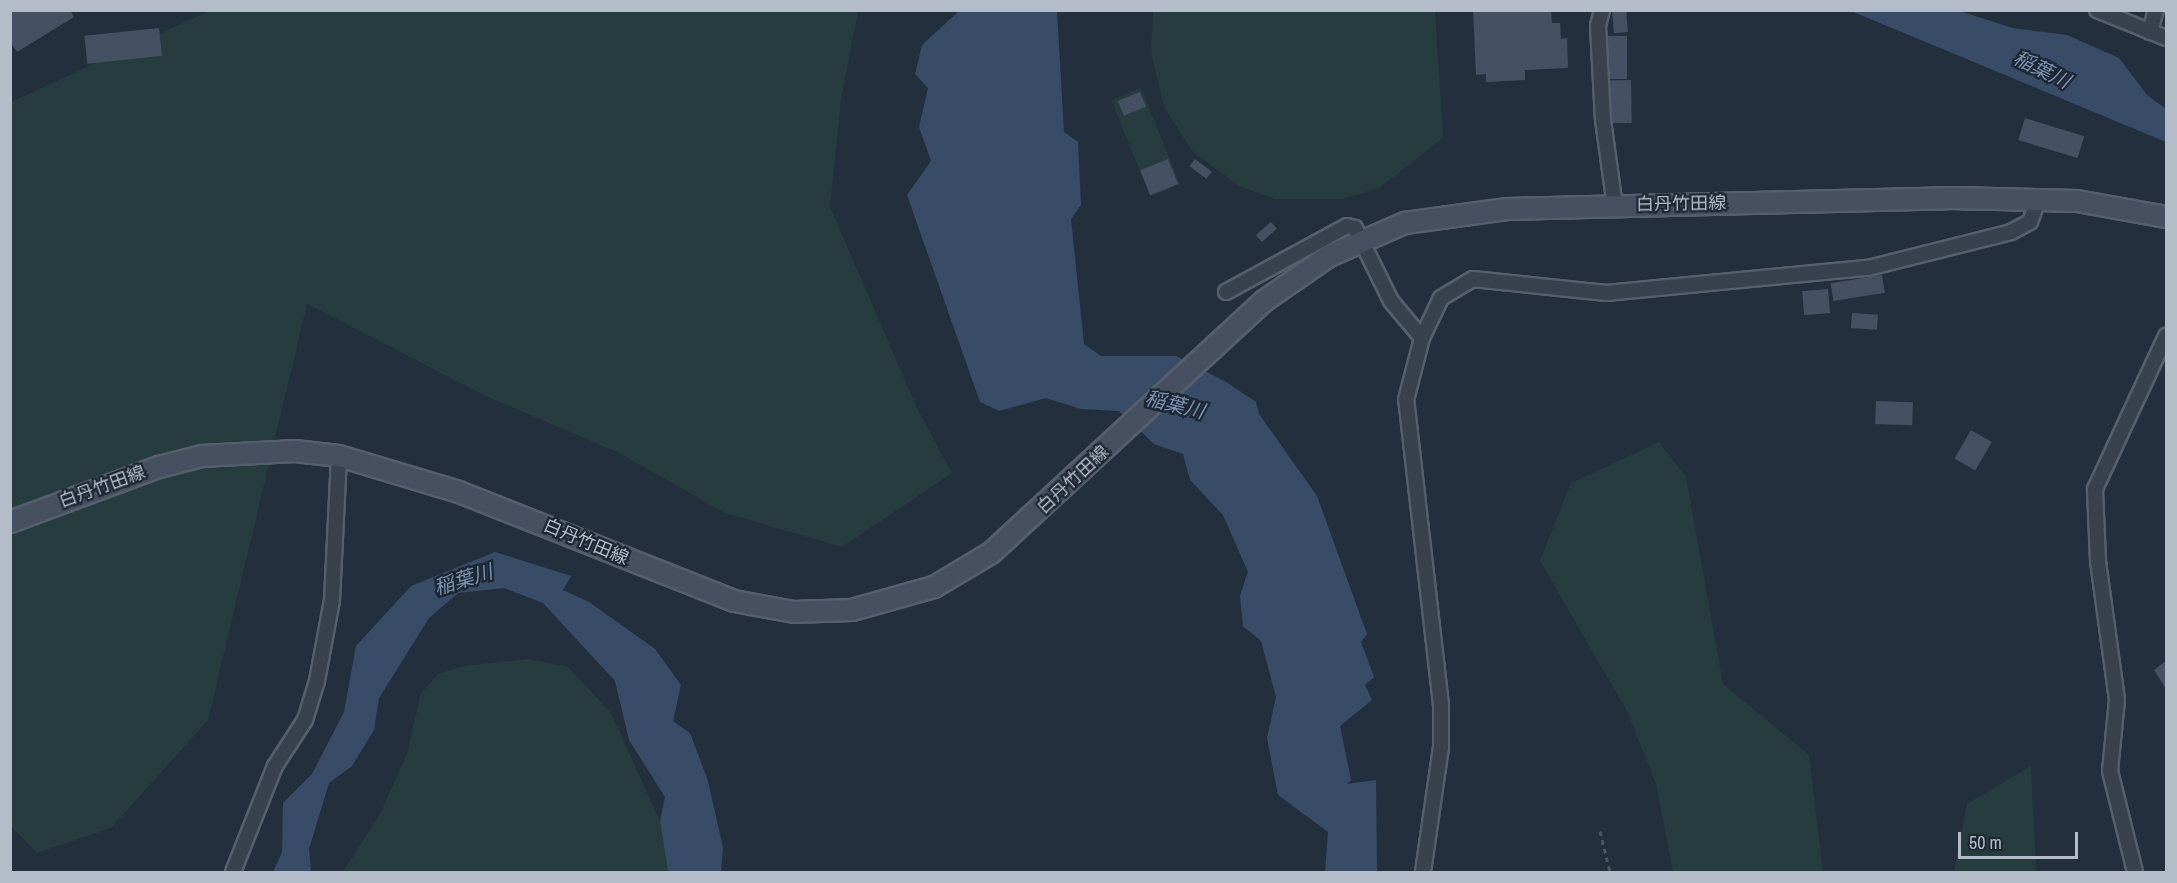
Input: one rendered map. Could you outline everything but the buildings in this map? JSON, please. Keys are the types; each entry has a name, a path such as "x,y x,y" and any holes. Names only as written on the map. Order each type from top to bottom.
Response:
{"main road":[{"name":"白丹竹田線","path":"10,522 202,456 295,451 339,456 459,492 734,601 794,612 882,605 963,573 1016,533 1229,334 1302,273 1361,240 1457,213 1615,206 2037,200 2166,217"}],"street":[{"path":"1602,10 1603,120 1615,206"},
{"path":"2097,10 2166,38"},
{"path":"2150,32 2156,10"},
{"path":"1423,873 1441,747 1441,705 1406,424 1406,400 1422,338 1442,298 1467,279 1606,293 1868,268 2011,232 2030,222 2037,200"},
{"path":"1226,292 1336,229 1355,228 1391,301 1422,338"},
{"path":"2136,873 2110,771 2117,700 2098,561 2095,489 2166,336"},
{"path":"233,873 275,766 305,720 317,681 332,600 339,456"}],"path":[{"path":"1600,831 1610,873"}],"green space":[{"path":"209,11 858,11 841,99 830,207 917,408 952,473 842,547 725,513 617,452 486,396 307,304 208,720 111,828 37,853 11,826 11,102"},
{"path":"1153,11 1435,11 1443,138 1379,188 1342,199 1275,199 1239,186 1193,152 1164,107 1151,53"},
{"path":"1141,88 1180,184 1150,196 1111,100"},
{"path":"1659,442 1686,477 1723,684 1809,755 1823,872 1673,872 1656,784 1627,711 1540,561 1571,483"},
{"path":"529,659 568,667 611,713 660,821 668,872 343,872 381,812 407,754 421,693 438,674 463,666"},
{"path":"2031,766 2036,872 1954,872 1967,804"}],"water":[{"name":"稲葉川","path":"959,11 1057,11 1064,132 1078,142 1081,205 1071,219 1084,344 1101,356 1176,356 1226,382 1256,402 1259,414 1317,496 1367,634 1361,642 1374,677 1365,685 1372,700 1340,726 1351,780 1347,784 1376,780 1377,872 1325,872 1328,832 1278,795 1267,738 1276,697 1261,641 1243,626 1240,595 1248,572 1223,515 1190,480 1183,454 1154,444 1119,411 1081,409 1046,398 999,411 980,402 907,195 931,161 919,127 928,88 915,74 922,45"},
{"name":"稲葉川","path":"1851,11 1959,11 2013,28 2067,35 2119,58 2147,95 2166,109 2166,142"},
{"name":"稲葉川","path":"495,552 571,576 563,590 589,602 655,649 681,685 673,721 690,733 708,781 723,848 721,872 668,872 660,821 665,797 629,740 615,681 543,603 504,588 458,593 429,618 379,698 374,730 352,766 329,783 309,849 311,872 273,872 282,852 283,803 312,774 344,712 356,646 411,586"}]}
